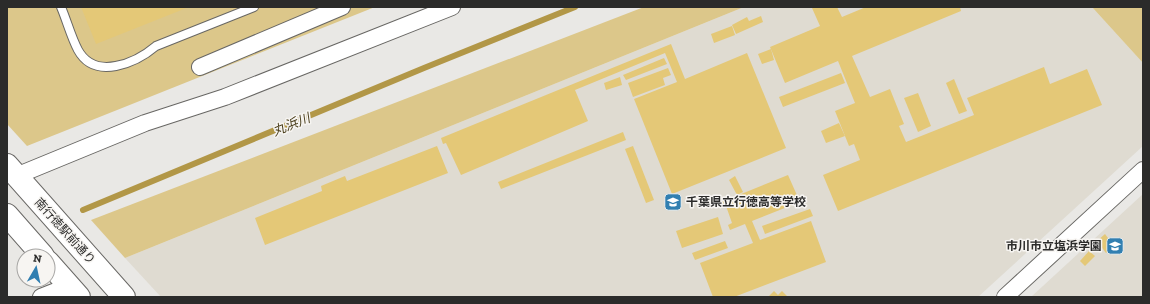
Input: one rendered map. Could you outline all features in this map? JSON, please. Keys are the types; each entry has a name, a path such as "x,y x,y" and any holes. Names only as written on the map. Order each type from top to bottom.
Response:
{"street":[{"path":"200,67 342,7"},
{"path":"12,171 145,123 225,97 452,7"},
{"path":"1005,297 1143,170"},
{"name":"南行徳駅前通り","path":"12,171 66,232 118,296"},
{"path":"8,216 35,248"},
{"path":"56,271 74,291"},
{"path":"41,297 74,291"}],"lane":[{"path":"62,7 78,50 85,59 97,65 114,68 145,56 156,46 254,7"}],"shaded area":[{"path":"7,7 375,7 27,146 7,124"},
{"path":"644,7 744,7 125,258 91,220"},
{"name":"千葉県立行徳高等学校","path":"744,7 1092,7 1143,63 1143,146 978,297 161,297 125,258"},
{"path":"1092,7 1143,7 1143,63"},
{"name":"市川市立塩浜学園","path":"1143,194 1143,297 1031,297"}],"pier":[{"path":"66,192 92,222 27,248 16,248 16,252 7,256 7,218"}],"building":[{"path":"81,7 189,7 96,44"},
{"path":"837,7 842,17 866,7 960,7 961,11 852,56 870,97 890,89 904,124 899,126 906,142 974,115 967,98 1044,67 1050,84 1087,69 1102,105 838,211 823,175 860,160 854,144 849,146 835,111 855,103 838,61 785,83 770,47 820,26 812,8"},
{"path":"761,16 763,22 736,34 732,25 747,17 749,21"},
{"path":"732,26 735,35 714,43 711,34"},
{"path":"671,44 685,79 747,53 786,148 672,194 634,99 677,82 665,53 575,90 588,121 461,175 446,143 443,144 441,138"},
{"path":"771,49 774,60 762,64 758,54"},
{"path":"664,58 667,64 626,80 623,75"},
{"path":"668,68 671,75 663,78 665,85 633,97 628,83"},
{"path":"841,73 845,83 783,107 779,97"},
{"path":"620,77 622,85 606,90 604,83"},
{"path":"954,79 967,111 959,114 946,83"},
{"path":"918,93 931,126 918,132 904,98"},
{"path":"839,123 845,136 826,143 821,131"},
{"path":"623,132 626,140 501,189 498,182"},
{"path":"437,146 448,173 265,245 255,218 322,191 321,186 345,176 347,181"},
{"path":"633,146 654,200 646,203 625,149"},
{"path":"788,175 800,202 752,221 760,240 811,221 826,262 734,297 713,297 700,263 753,243 745,224 730,230 728,225 732,223 726,206 721,208 719,203"},
{"path":"735,176 743,192 737,195 729,180"},
{"path":"810,209 813,216 765,234 762,226"},
{"path":"718,217 723,234 682,248 676,231"},
{"path":"1105,234 1114,246 1106,253 1097,241"},
{"path":"725,241 728,248 695,260 692,253"},
{"path":"1089,251 1095,256 1085,266 1080,261"},
{"path":"774,291 778,295 782,291 787,296 768,297"}],"waterway":[{"name":"丸浜川","path":"83,210 424,68 575,7"}],"place":[{"name":"千葉県立行徳高等学校","path":"673,202"},
{"name":"市川市立塩浜学園","path":"1115,246"}]}
